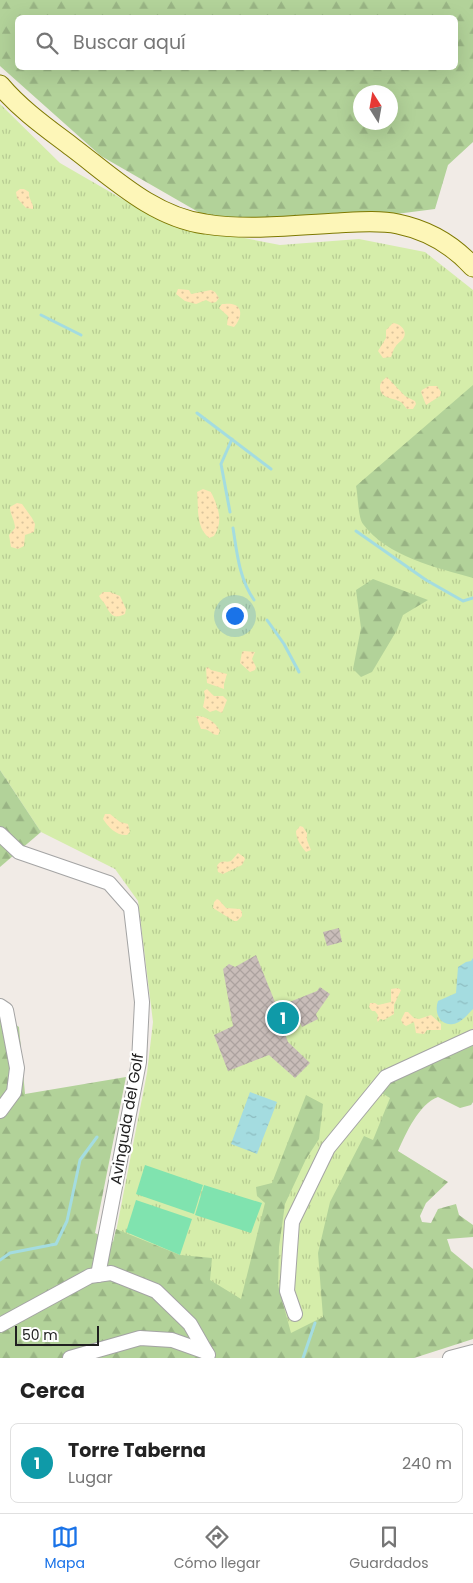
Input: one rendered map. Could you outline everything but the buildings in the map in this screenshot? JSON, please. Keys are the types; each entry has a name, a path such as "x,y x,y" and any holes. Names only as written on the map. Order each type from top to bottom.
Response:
{"main road":[{"path":"0,85 26,111 128,190 151,205 174,215 204,224 228,227 366,222 397,224 435,237 456,251 473,267"}],"street":[{"name":"Avinguda del Golf","path":"0,834 20,852 109,883 131,908 142,1002 139,1062 98,1275"},
{"path":"0,1006 6,1010 17,1068 14,1092 0,1111"},
{"path":"294,1314 287,1291 292,1222 328,1148 386,1077 473,1037"},
{"path":"0,1325 90,1276 111,1273 156,1291 190,1324 208,1355"},
{"path":"70,1358 140,1338 172,1340 208,1355"},
{"path":"450,1358 473,1352"}],"green space":[{"path":"0,0 473,0 473,142 448,165 435,209 396,214 292,218 207,217 101,156 0,66"},
{"path":"0,104 60,163 162,222 280,245 359,239 425,252 473,290 473,1046 406,1075 335,1317 288,1345 114,1242 147,1073 153,1022 138,901 115,869 41,832 0,770"},
{"path":"473,385 473,578 428,565 398,553 385,545 361,521 356,486"},
{"path":"373,579 428,600 403,615 397,630 372,672 361,677 353,669 361,628 356,590"},
{"path":"0,770 41,832 0,867"},
{"path":"0,1014 19,1027 25,1094 126,1077 95,1233 113,1242 116,1229 180,1255 212,1258 210,1280 241,1299 265,1203 257,1196 256,1187 272,1183 306,1095 323,1104 319,1139 306,1159 285,1204 279,1247 278,1285 291,1333 323,1317 318,1253 330,1202 364,1136 373,1140 390,1098 380,1092 388,1078 473,1040 473,1102 471,1105 460,1108 438,1097 431,1101 419,1112 398,1151 448,1182 426,1203 420,1216 422,1222 431,1223 438,1209 456,1204 459,1215 473,1225 473,1237 447,1239 451,1251 473,1269 473,1339 414,1358 0,1358"},
{"path":"145,1165 203,1185 194,1214 136,1194"},
{"path":"204,1185 262,1203 251,1233 195,1215"},
{"path":"136,1200 192,1219 180,1255 126,1232"}],"sand":[{"path":"20,189 29,192 33,209 26,208 17,198 16,192"},
{"path":"178,289 189,290 191,294 211,290 219,298 216,302 212,303 206,300 196,304 185,301 176,294"},
{"path":"222,304 233,304 238,307 240,312 239,318 234,327 227,325 228,316 219,308"},
{"path":"393,323 404,329 405,335 394,348 391,357 383,358 378,351 386,338 386,330"},
{"path":"387,377 405,396 415,401 416,404 413,409 407,409 399,401 382,394 380,387 383,380"},
{"path":"429,386 437,386 441,392 440,396 426,405 421,392"},
{"path":"203,489 211,492 219,514 217,530 214,536 209,538 202,528 198,516 197,492"},
{"path":"17,503 22,504 35,524 34,532 25,535 24,546 18,549 11,547 9,535 15,528 10,507"},
{"path":"103,592 110,592 120,596 126,609 125,614 116,616 110,612 99,596"},
{"path":"242,652 255,652 252,659 256,667 255,670 250,672 240,663"},
{"path":"208,667 211,670 227,674 224,689 207,683 206,668"},
{"path":"207,689 214,696 223,696 227,700 222,713 216,710 210,712 203,707 204,691"},
{"path":"196,716 207,718 213,722 220,731 218,735 201,729"},
{"path":"105,814 110,814 120,822 128,824 130,832 127,835 123,835 113,830 103,819"},
{"path":"300,826 307,833 307,840 311,850 306,852 297,837 296,831"},
{"path":"238,853 245,859 242,865 223,874 218,872 217,866 219,864 231,861"},
{"path":"217,899 226,908 240,909 242,916 237,921 234,921 213,908 214,902"},
{"path":"398,988 401,990 394,1005 394,1014 384,1020 380,1019 378,1022 378,1015 369,1007 370,1003 378,1005 391,1002 391,989"},
{"path":"405,1012 419,1019 431,1015 441,1024 441,1030 427,1030 424,1034 416,1033 414,1022 406,1026 403,1024 401,1020"}],"water":[{"path":"473,958 473,1009 459,1022 453,1024 444,1023 437,1013 438,1001 456,993 458,967 471,961"},
{"path":"250,1092 277,1102 257,1154 231,1144"}],"waterway":[{"path":"41,315 81,335"},
{"path":"197,413 271,469"},
{"path":"230,512 221,464 232,439"},
{"path":"233,528 242,574 254,600"},
{"path":"356,531 426,580 463,601 473,598"},
{"path":"267,620 284,644 299,672"},
{"path":"0,1260 10,1253 56,1244 67,1221 80,1160 97,1137"},
{"path":"303,1358 315,1323"}],"place":[{"name":"Torre Taberna","path":"283,1018"}]}
